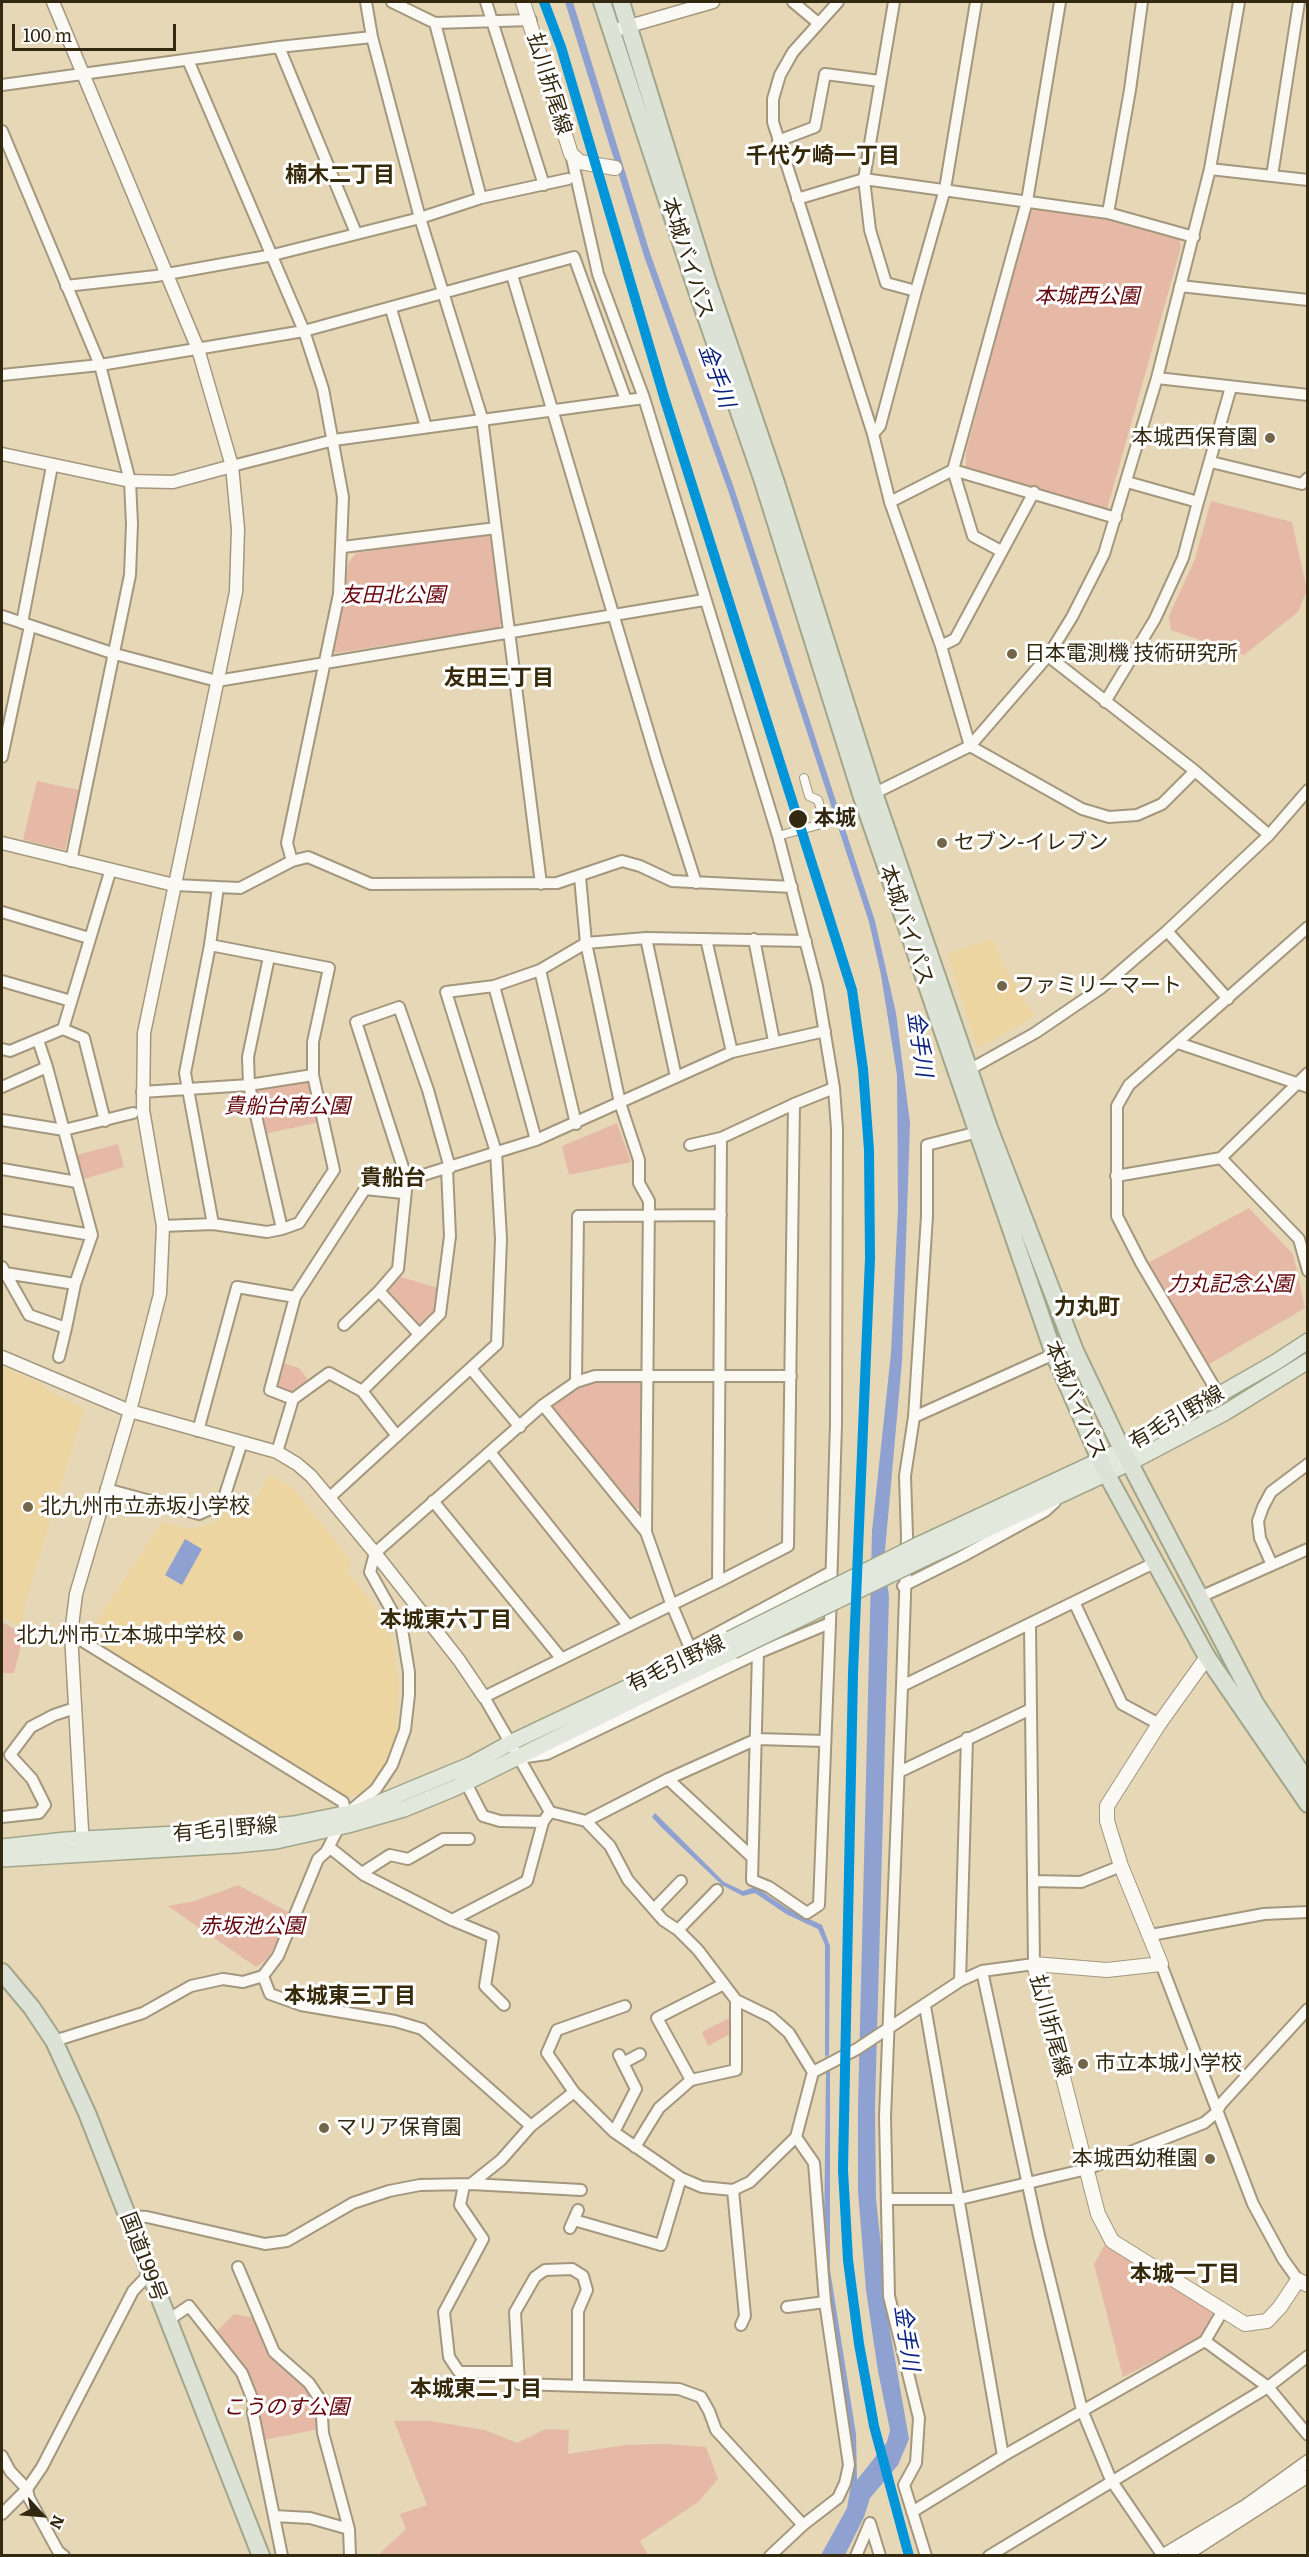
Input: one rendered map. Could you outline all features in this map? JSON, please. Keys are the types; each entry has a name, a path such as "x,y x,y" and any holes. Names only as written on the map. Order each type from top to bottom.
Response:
{"highway":[{"name":"本城バイパス","path":"602,2 696,288 964,1073 1054,1354 1103,1467 1207,1657 1308,1804"},
{"name":"本城バイパス","path":"621,2 708,283 776,483 868,795"},
{"name":"本城バイパス","path":"983,1131 1075,1350 1127,1456 1255,1703 1308,1784"},
{"name":"国道199号","path":"2,1972 32,2008 54,2041 87,2113 261,2556"}],"main road":[{"name":"払川折尾線","path":"524,2 571,154 579,162 615,168"},
{"name":"有毛引野線","path":"1127,1456 1219,1395 1308,1341"},
{"name":"有毛引野線","path":"2,1846 246,1844 276,1841 339,1828 404,1809 519,1758 732,1645 922,1552 1226,1412 1308,1361"},
{"name":"有毛引野線","path":"922,1552 1070,1488 1103,1467"},
{"name":"有毛引野線","path":"2,1859 83,1846 294,1824 346,1814 434,1781 692,1652 732,1645"},
{"path":"1161,1964 1121,1866 1107,1821 1107,1806 1159,1724 1207,1657"},
{"name":"払川折尾線","path":"1161,1964 1107,1970 1034,1964 1098,2214 1112,2241 1222,2312 1245,2324 1267,2321 1303,2283"}],"street":[{"path":"53,2 198,349 232,466 238,529 236,592 144,1033 142,1092 163,1226 160,1294 130,1411 76,1594 71,1634 83,1846"},
{"path":"366,2 372,37 420,218 482,418 540,884"},
{"path":"392,2 435,23 531,21"},
{"path":"486,2 544,185"},
{"path":"612,31 713,2"},
{"path":"793,2 817,22"},
{"path":"838,2 817,22 793,52 780,75 773,99 773,122 873,434 890,502 941,646 970,746 1082,809 1109,817 1137,815 1162,804 1195,771"},
{"path":"894,2 864,178 870,230 886,283 916,291"},
{"path":"873,434 880,426 945,189 976,2"},
{"path":"1001,551 974,536 953,470 1027,201 1060,2"},
{"path":"1108,213 1130,90 1142,2"},
{"path":"868,795 970,746 1048,656 1072,617 1104,554 1157,378 1194,237 1210,169 1239,2"},
{"path":"1272,176 1299,2"},
{"path":"435,23 481,198"},
{"path":"2,85 279,47 372,37"},
{"path":"279,47 356,233"},
{"path":"188,60 304,331 323,389 334,440 342,498 343,547 339,594 287,843 292,861"},
{"path":"778,141 815,127 825,74 880,81"},
{"path":"2,131 100,365 130,481 132,524 130,575 71,861"},
{"path":"571,154 598,274 644,398 778,836 806,941 825,1031 834,1088 837,1129 836,1424 830,1623 819,1905 807,1913 769,1887 752,1880 758,1653"},
{"path":"1210,169 1308,180"},
{"path":"66,286 165,273 273,255 420,218 481,198 568,178"},
{"path":"797,199 864,178 1108,213 1194,237"},
{"path":"2,375 100,365 304,331 574,257 626,400"},
{"path":"512,274 551,410 696,883"},
{"path":"1180,286 1308,300"},
{"path":"391,309 426,427"},
{"path":"1157,378 1308,395"},
{"path":"1105,702 1155,619 1183,558 1231,387"},
{"path":"2,454 130,481 173,482 334,440 482,418 644,398"},
{"path":"1211,462 1302,484 1308,478"},
{"path":"2,757 52,466"},
{"path":"890,502 953,470 1116,518"},
{"path":"1127,482 1198,502"},
{"path":"941,646 955,639 1034,492"},
{"path":"343,547 496,528"},
{"path":"2,616 115,654 217,681 614,613 704,600"},
{"path":"1048,656 1195,771 1269,835"},
{"path":"778,836 825,823 818,800 809,796 804,778"},
{"path":"964,1073 1073,1008 1167,931 1269,835 1308,790"},
{"path":"2,843 110,872 174,885 240,888 292,861 308,857 371,884 540,884 580,877 607,864 622,861 640,866 672,881 792,887"},
{"path":"63,1029 110,872"},
{"path":"580,877 586,943 620,1103 639,1160 639,1183 649,1201 646,1532 671,1604 692,1652 831,1572"},
{"path":"213,1224 186,1089 185,1073 210,945 218,887"},
{"path":"2,912 89,938"},
{"path":"1219,1395 1141,1263 1117,1216 1117,1106 1130,1085 1308,927"},
{"path":"1167,931 1228,999"},
{"path":"329,1498 472,1370 497,1344 501,1239 496,1152 446,992 494,986 540,970 586,943 646,938 806,941"},
{"path":"646,938 676,1077"},
{"path":"706,939 732,1052"},
{"path":"754,939 774,1041"},
{"path":"163,1226 213,1224 267,1232 282,1229 299,1223 334,1170 313,1075 313,1042 329,968 210,945"},
{"path":"269,957 248,1057 249,1085 282,1229"},
{"path":"540,970 576,1124"},
{"path":"2,981 71,1001"},
{"path":"494,986 536,1140"},
{"path":"344,1325 398,1269 403,1192 407,1180 356,1022 399,1007 428,1090 449,1169 450,1236 440,1314 362,1391"},
{"path":"2,1048 10,1051 63,1029 84,1038 105,1121"},
{"path":"407,1180 449,1169 536,1140 732,1052 825,1031"},
{"path":"38,1040 92,1235 75,1284 59,1357"},
{"path":"1178,1043 1303,1085"},
{"path":"2,1087 47,1067"},
{"path":"1116,1176 1221,1158 1303,1085 1308,1073"},
{"path":"142,1092 249,1085 313,1075"},
{"path":"690,1145 722,1138 834,1088"},
{"path":"484,1697 788,1546 794,1104"},
{"path":"2,1120 64,1131 133,1113"},
{"path":"926,2556 904,2485 916,2463 919,2418 889,2296 885,2117 903,1686 903,1586 907,1536 905,1476 914,1417 927,1216 927,1145 983,1131"},
{"path":"718,1582 722,1138"},
{"path":"1221,1158 1299,1239 1308,1271"},
{"path":"2,1169 77,1182"},
{"path":"294,1399 270,1390 295,1297 365,1189 403,1192"},
{"path":"576,1382 578,1216 721,1215"},
{"path":"2,1220 92,1235"},
{"path":"1299,1239 1308,1230"},
{"path":"3,1270 75,1284"},
{"path":"3,1270 29,1315 66,1328"},
{"path":"198,1431 237,1287 295,1297"},
{"path":"379,1291 419,1334"},
{"path":"914,1417 1054,1354"},
{"path":"2,1357 130,1411 277,1452 297,1464 329,1498 459,1660 512,1742 550,1812 586,1821 610,1846 628,1880 663,1920 678,1930 698,1950 722,1985 736,2000 771,2018 789,2033 813,2073 796,2137 750,2182 733,2190 702,2187 681,2178 614,2132 574,2092 547,2053 556,2030 625,2006"},
{"path":"472,1370 520,1427"},
{"path":"277,1452 294,1399 329,1373 362,1391 397,1436"},
{"path":"54,2041 143,2013 191,1986 223,1979 243,1982 263,1976 278,1956 318,1859 329,1847 346,1814 376,1789 392,1765 405,1730 409,1672 402,1629 370,1572 375,1553 543,1406 576,1382 595,1376 791,1376"},
{"path":"543,1406 646,1532"},
{"path":"106,1489 199,1514 222,1504 242,1442"},
{"path":"490,1452 627,1624"},
{"path":"1272,1565 1260,1538 1258,1521 1271,1492 1308,1464"},
{"path":"903,1586 1045,1510 1070,1488"},
{"path":"433,1501 561,1658"},
{"path":"1200,1598 1308,1549"},
{"path":"903,1686 1075,1604 1154,1563"},
{"path":"1075,1604 1122,1704 1159,1724"},
{"path":"519,1758 547,1754 758,1653 830,1623"},
{"path":"813,2073 926,2006 960,1981 982,1971 1034,1964 1030,1625"},
{"path":"71,1634 343,1802 346,1814"},
{"path":"2,1817 39,1813 45,1806 32,1779 10,1755 31,1727 54,1715 75,1708"},
{"path":"899,1772 1031,1709"},
{"path":"960,1981 967,1738"},
{"path":"586,1821 668,1779 757,1739 825,1741"},
{"path":"668,1779 752,1857"},
{"path":"466,1783 483,1816 500,1821 543,1822"},
{"path":"452,1920 527,1881 543,1822 550,1812"},
{"path":"362,1873 390,1855 408,1859 443,1839 469,1839"},
{"path":"329,1847 362,1873 452,1920 493,1937 485,1986 504,2005"},
{"path":"1033,1881 1081,1882 1121,1866"},
{"path":"654,1909 681,1881"},
{"path":"678,1930 717,1890"},
{"path":"1151,1935 1264,1914 1308,1912"},
{"path":"1161,1964 1216,2113 1253,2204 1283,2259 1303,2283"},
{"path":"982,1971 1028,2182 1082,2410 1111,2480 1162,2555 1244,2507 1308,2461"},
{"path":"263,1976 270,1994 301,2005 395,2021 422,2029 531,2126"},
{"path":"691,2080 657,2018 722,1985"},
{"path":"635,2147 659,2108 691,2080 736,2070 736,2000"},
{"path":"926,2006 1003,2456"},
{"path":"887,2199 960,2199 1087,2169 1204,2123 1216,2113 1221,2104 1308,2009"},
{"path":"614,2132 636,2089 621,2059 640,2054"},
{"path":"518,2372 459,2372 450,2356 444,2312 483,2239 460,2205 468,2185 501,2160 531,2126 574,2092"},
{"path":"770,2556 803,2525 838,2498 845,2483 849,2465 825,2301 814,2163 796,2137"},
{"path":"574,2219 661,2245 681,2178"},
{"path":"126,2216 147,2217 265,2244 287,2241 353,2203 389,2191 420,2185 581,2190"},
{"path":"733,2190 745,2316 741,2325"},
{"path":"238,2267 274,2352 309,2383 321,2401 323,2433 349,2529 350,2556"},
{"path":"578,2385 578,2311 587,2290 583,2276 572,2269 545,2270 535,2277 514,2312 519,2384 679,2389 701,2397 710,2411 716,2430 803,2525"},
{"path":"2,2514 27,2489 42,2467 133,2291 150,2273"},
{"path":"787,2307 825,2301"},
{"path":"167,2321 189,2306 242,2373 254,2403 253,2413 282,2556"},
{"path":"912,2512 1003,2456 1205,2341 1222,2312"},
{"path":"1205,2341 1268,2387 1308,2435"},
{"path":"989,2556 1268,2387 1308,2356"},
{"path":"2,2456 10,2471 27,2489 29,2498 58,2551 64,2556"},
{"path":"1184,2556 1308,2476"},
{"path":"274,2516 310,2518 349,2529"},
{"path":"856,2556 870,2523 880,2556"}],"shaded area":[{"path":"993,939 1001,961 1034,1016 981,1047 976,1044 947,953"},
{"name":"北九州市立赤坂小学校","path":"2,1366 44,1385 46,1389 84,1409 25,1604 22,1627 2,1617"},
{"name":"北九州市立本城中学校","path":"269,1474 293,1488 351,1560 347,1570 375,1607 393,1642 399,1683 396,1735 387,1761 377,1777 360,1795 345,1796 85,1639 162,1522 193,1530 220,1520 225,1502 251,1510"}],"green space":[{"name":"本城西公園","path":"1031,205 1106,219 1179,239 1181,247 1107,509 966,469 966,452"},
{"path":"1211,501 1292,522 1307,590 1298,612 1244,655 1171,630 1169,616 1195,559"},
{"name":"友田北公園","path":"490,533 494,538 502,620 499,628 336,653 332,650 344,604 348,563 356,553"},
{"path":"37,781 79,790 65,850 23,840"},
{"name":"貴船台南公園","path":"310,1082 320,1122 264,1134 256,1089"},
{"path":"617,1123 631,1162 569,1175 562,1146"},
{"path":"118,1144 124,1167 84,1179 77,1155"},
{"name":"力丸記念公園","path":"1249,1208 1293,1254 1305,1308 1201,1369 1148,1263"},
{"path":"398,1276 438,1288 435,1311 416,1328 387,1295 387,1287"},
{"path":"283,1363 299,1368 308,1380 291,1391 279,1390 276,1385"},
{"path":"642,1381 640,1508 633,1510 550,1407 586,1384"},
{"path":"2,1622 24,1634 14,1673 2,1673"},
{"name":"赤坂池公園","path":"238,1885 292,1914 268,1958 256,1967 168,1906 195,1901"},
{"path":"731,2017 732,2033 708,2046 702,2032"},
{"path":"1105,2244 1213,2312 1200,2338 1123,2377 1094,2264"},
{"name":"こうのす公園","path":"234,2314 256,2318 270,2348 309,2387 319,2429 264,2440 259,2406 245,2370 216,2332"},
{"path":"394,2421 431,2421 485,2430 517,2443 546,2429 569,2430 568,2454 625,2445 666,2444 706,2447 718,2479 698,2502 640,2541 648,2555 383,2555 380,2553 406,2529 400,2514 427,2505"}],"water":[{"path":"565,2 573,2 650,253 733,485 875,921 896,1013 910,1123 902,1361 884,1562 889,1596 875,2107 876,2199 890,2331 909,2439 898,2465 870,2498 864,2517 845,2555 821,2555 847,2508 855,2462 826,2278 824,2236 826,2071 830,2068 830,2270 856,2434 857,2480 887,2442 890,2430 878,2371 866,2290 858,2191 858,2107 872,1531 891,1353 898,1209 897,1075 881,975 869,922 730,496 644,256"},
{"path":"185,1539 202,1549 182,1585 165,1575"},
{"path":"655,1813 724,1882 743,1891 755,1887 788,1909 822,1925 830,1946 829,2055 825,2057 825,1945 818,1929 786,1914 755,1893 743,1896 722,1885 661,1827 652,1817"}],"transit line":[{"path":"544,2 561,47 665,400 852,990 863,1069 869,1150 870,1258 853,1673 843,2170 848,2260 859,2344 874,2426 909,2556"}],"place":[{"name":"本城西保育園","path":"1270,438"},
{"name":"日本電測機 技術研究所","path":"1012,654"},
{"name":"本城","path":"798,819"},
{"name":"セブン-イレブン","path":"942,843"},
{"name":"ファミリーマート","path":"1002,986"},
{"name":"北九州市立赤坂小学校","path":"28,1507"},
{"name":"北九州市立本城中学校","path":"238,1636"},
{"name":"市立本城小学校","path":"1083,2064"},
{"name":"マリア保育園","path":"324,2128"},
{"name":"本城西幼稚園","path":"1210,2159"}],"district":[{"name":"千代ケ崎一丁目","path":"823,157"},
{"name":"楠木二丁目","path":"340,176"},
{"name":"友田三丁目","path":"499,679"},
{"name":"貴船台","path":"393,1179"},
{"name":"力丸町","path":"1087,1308"},
{"name":"本城東六丁目","path":"446,1621"},
{"name":"本城東三丁目","path":"350,1997"},
{"name":"本城一丁目","path":"1185,2275"},
{"name":"本城東二丁目","path":"476,2390"}],"water label":[{"name":"金手川","path":"716,376"},
{"name":"金手川","path":"919,1044"},
{"name":"金手川","path":"906,2338"}]}
